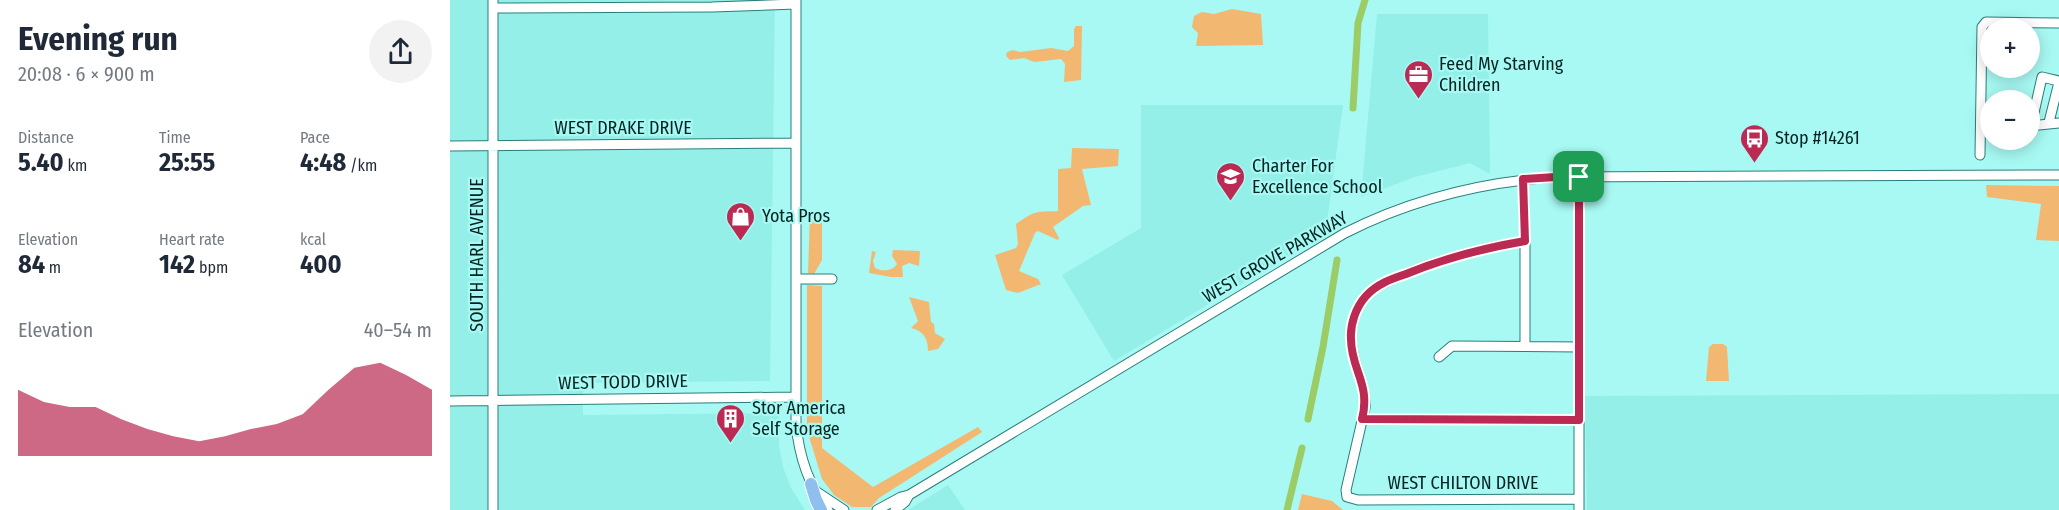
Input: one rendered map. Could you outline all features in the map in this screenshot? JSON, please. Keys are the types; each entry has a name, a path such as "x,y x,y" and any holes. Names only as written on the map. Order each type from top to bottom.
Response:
{"main road":[{"path":"814,488 821,510"}],"street":[{"path":"493,4 723,6 796,2 798,441 814,488 828,510"},
{"name":"SOUTH HARL AVENUE","path":"493,4 494,510"},
{"path":"1985,90 1982,27 1986,22 2059,23"},
{"path":"2039,90 2042,77 2059,81 2054,122"},
{"name":"WEST DRAKE DRIVE","path":"450,146 796,143"},
{"path":"1980,155 1981,150"},
{"name":"WEST GROVE PARKWAY","path":"877,510 909,495 1341,236 1386,214 1432,197 1523,179 1579,177 2059,175"},
{"path":"1579,177 1579,510"},
{"path":"1523,179 1525,346"},
{"path":"1525,241 1475,250 1434,262 1382,283 1366,296 1358,307 1352,322 1351,340 1365,395 1362,419 1579,420"},
{"path":"796,279 832,279"},
{"path":"1439,357 1452,346 1578,347"},
{"name":"WEST TODD DRIVE","path":"450,401 796,397"},
{"name":"WEST CHILTON DRIVE","path":"1362,419 1346,490 1347,497 1358,500 1579,499"},
{"path":"814,488 844,510"},
{"name":"WEST GROVE PARKWAY","path":"895,510 905,502 909,495"}],"shaded area":[{"path":"450,0 775,0 770,381 583,383 583,415 779,413 779,446 783,467 791,488 805,510 450,510"},
{"path":"1232,9 1261,14 1263,45 1196,46 1198,33 1192,27 1194,16 1202,12 1214,14"},
{"path":"1377,14 1488,14 1490,174 1470,163 1415,177 1361,197"},
{"path":"1076,26 1082,26 1081,80 1064,82 1065,64 1061,59 1034,62 1024,58 1010,60 1006,56 1007,52 1013,50 1020,52 1051,48 1068,51 1074,46"},
{"path":"1141,105 1343,105 1327,221 1330,231 1114,361 1062,275 1141,228"},
{"path":"1072,148 1119,149 1118,166 1082,169 1091,205 1083,206 1053,227 1058,240 1038,231 1035,233 1019,271 1038,279 1041,284 1018,293 1006,290 995,255 1016,248 1018,244 1016,224 1036,213 1058,211 1058,169 1071,168"},
{"path":"1986,185 2059,186 2059,241 2036,240 2041,204 1987,197"},
{"path":"810,213 822,213 822,260 814,274 808,273"},
{"path":"893,250 920,251 919,266 909,263 902,266 903,277 869,273 872,251 876,252 873,261 875,268 884,270 893,268 897,264 892,256"},
{"path":"807,285 822,286 822,448 873,487 978,427 982,432 879,498 871,507 852,507 834,495 822,479 807,430"},
{"path":"909,297 929,302 931,322 934,324 935,333 945,339 938,349 928,351 924,336 911,328 918,321"},
{"path":"1713,344 1723,344 1727,347 1729,381 1706,381 1709,347"},
{"path":"2059,394 2059,510 1587,510 1585,396"},
{"path":"948,485 965,510 908,510"},
{"path":"1302,494 1332,501 1343,510 1298,510"}],"waterway":[{"path":"1353,108 1358,23 1365,0"},
{"path":"1308,419 1323,347 1337,260"},
{"path":"1287,510 1302,448"}],"place":[{"name":"Feed My Starving Children","path":"1418,100"},
{"name":"Stop #14261","path":"1754,164"},
{"name":"Charter For Excellence School","path":"1231,202"},
{"name":"Yota Pros","path":"741,242"},
{"name":"Stor America Self Storage","path":"731,444"}],"route":[{"path":"1579,177 1579,420 1362,419 1365,395 1351,340 1352,322 1358,307 1366,296 1382,283 1434,262 1475,250 1525,241 1523,179 1579,177"}]}
